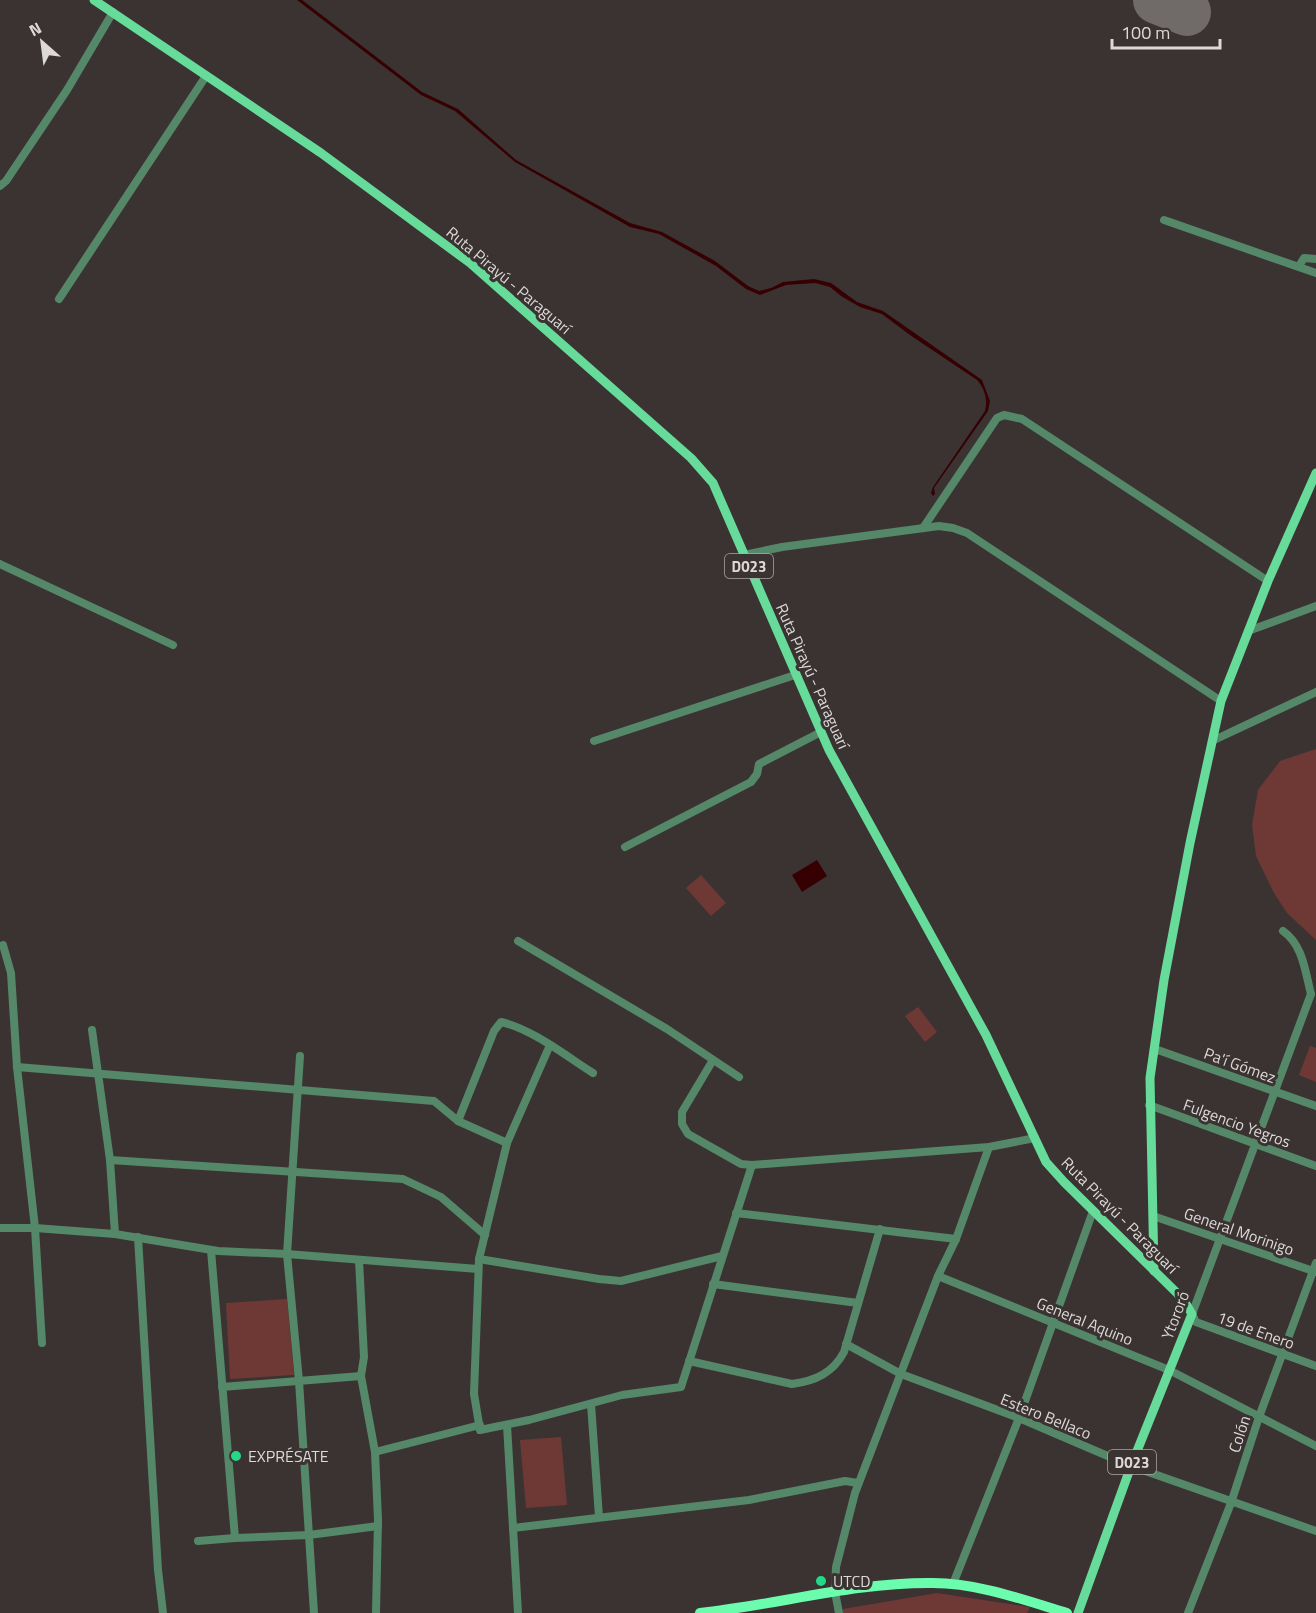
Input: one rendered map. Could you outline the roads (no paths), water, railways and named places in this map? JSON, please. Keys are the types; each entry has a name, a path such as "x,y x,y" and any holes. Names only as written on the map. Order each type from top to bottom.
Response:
{"highway":[{"path":"700,1613 729,1611 836,1592 904,1584 953,1584 1017,1597 1067,1613"}],"main road":[{"name":"Ruta Pirayú - Paraguarí","path":"94,0 321,153 470,263 691,458 713,483 821,732 862,813 986,1035 1046,1162 1183,1299 1192,1314"},
{"path":"1154,1271 1150,1078 1164,980 1212,741 1221,701 1248,631 1316,473"},
{"name":"Ytororó","path":"1078,1613 1131,1466 1192,1314"}],"street":[{"path":"0,186 6,181 67,90 113,12"},
{"path":"59,299 206,76"},
{"path":"1164,220 1316,273"},
{"path":"1299,267 1304,258 1316,260"},
{"path":"923,528 997,418 1004,415 1022,419 1268,581"},
{"path":"744,555 782,547 923,528 953,528 967,533 1221,701"},
{"path":"0,564 173,645"},
{"path":"1248,631 1316,606"},
{"path":"594,741 795,675"},
{"path":"1212,741 1316,692"},
{"path":"625,847 751,782 757,774 759,764 821,732"},
{"path":"1283,931 1293,938 1301,955 1313,996"},
{"path":"518,941 667,1029 739,1077"},
{"path":"3,945 10,973 17,1067 35,1228 42,1344"},
{"name":"Ytororó","path":"1192,1314 1254,1143 1313,996"},
{"path":"458,1121 494,1031 501,1022 511,1024 550,1045 593,1073"},
{"path":"92,1030 110,1160 115,1234"},
{"path":"550,1045 507,1143 478,1258 474,1394 480,1430 622,1395 681,1387 752,1166"},
{"name":"Pa'í Gómez","path":"1155,1049 1316,1106"},
{"path":"300,1056 287,1254 299,1381 314,1613"},
{"path":"713,1060 682,1112 682,1124 688,1134 741,1164 752,1166 990,1147 1035,1138"},
{"path":"17,1067 434,1101 458,1121 507,1143"},
{"name":"Fulgencio Yegros","path":"1149,1105 1316,1166"},
{"path":"839,1613 836,1592 839,1550 858,1483 938,1276 956,1239 990,1147"},
{"path":"110,1160 403,1179 441,1197 485,1235"},
{"path":"953,1584 1019,1418 1093,1211"},
{"path":"736,1213 956,1239"},
{"name":"General Morinigo","path":"1153,1216 1315,1269"},
{"path":"0,1228 35,1228 115,1234 211,1250 478,1269"},
{"path":"689,1362 792,1384 808,1382 828,1373 840,1359 846,1344 880,1229"},
{"path":"138,1237 154,1511 163,1613"},
{"path":"211,1250 235,1538"},
{"path":"478,1258 621,1281 722,1256"},
{"path":"359,1260 364,1357 361,1376 375,1452 378,1526 376,1613"},
{"name":"Colón","path":"1188,1613 1232,1503 1259,1416 1315,1269"},
{"name":"General Aquino","path":"938,1276 1169,1370 1316,1446"},
{"path":"713,1284 858,1303"},
{"name":"19 de Enero","path":"1192,1314 1196,1322 1316,1366"},
{"name":"Estero Bellaco","path":"846,1344 901,1374 1019,1418 1131,1466 1316,1531"},
{"path":"222,1387 361,1376"},
{"path":"591,1404 599,1517"},
{"path":"375,1452 480,1425"},
{"path":"507,1425 518,1613"},
{"path":"513,1528 749,1500 845,1481 858,1483"},
{"path":"198,1541 309,1535 378,1526"}],"place":[{"name":"EXPRÉSATE","path":"236,1456"},
{"name":"UTCD","path":"821,1581"}]}
